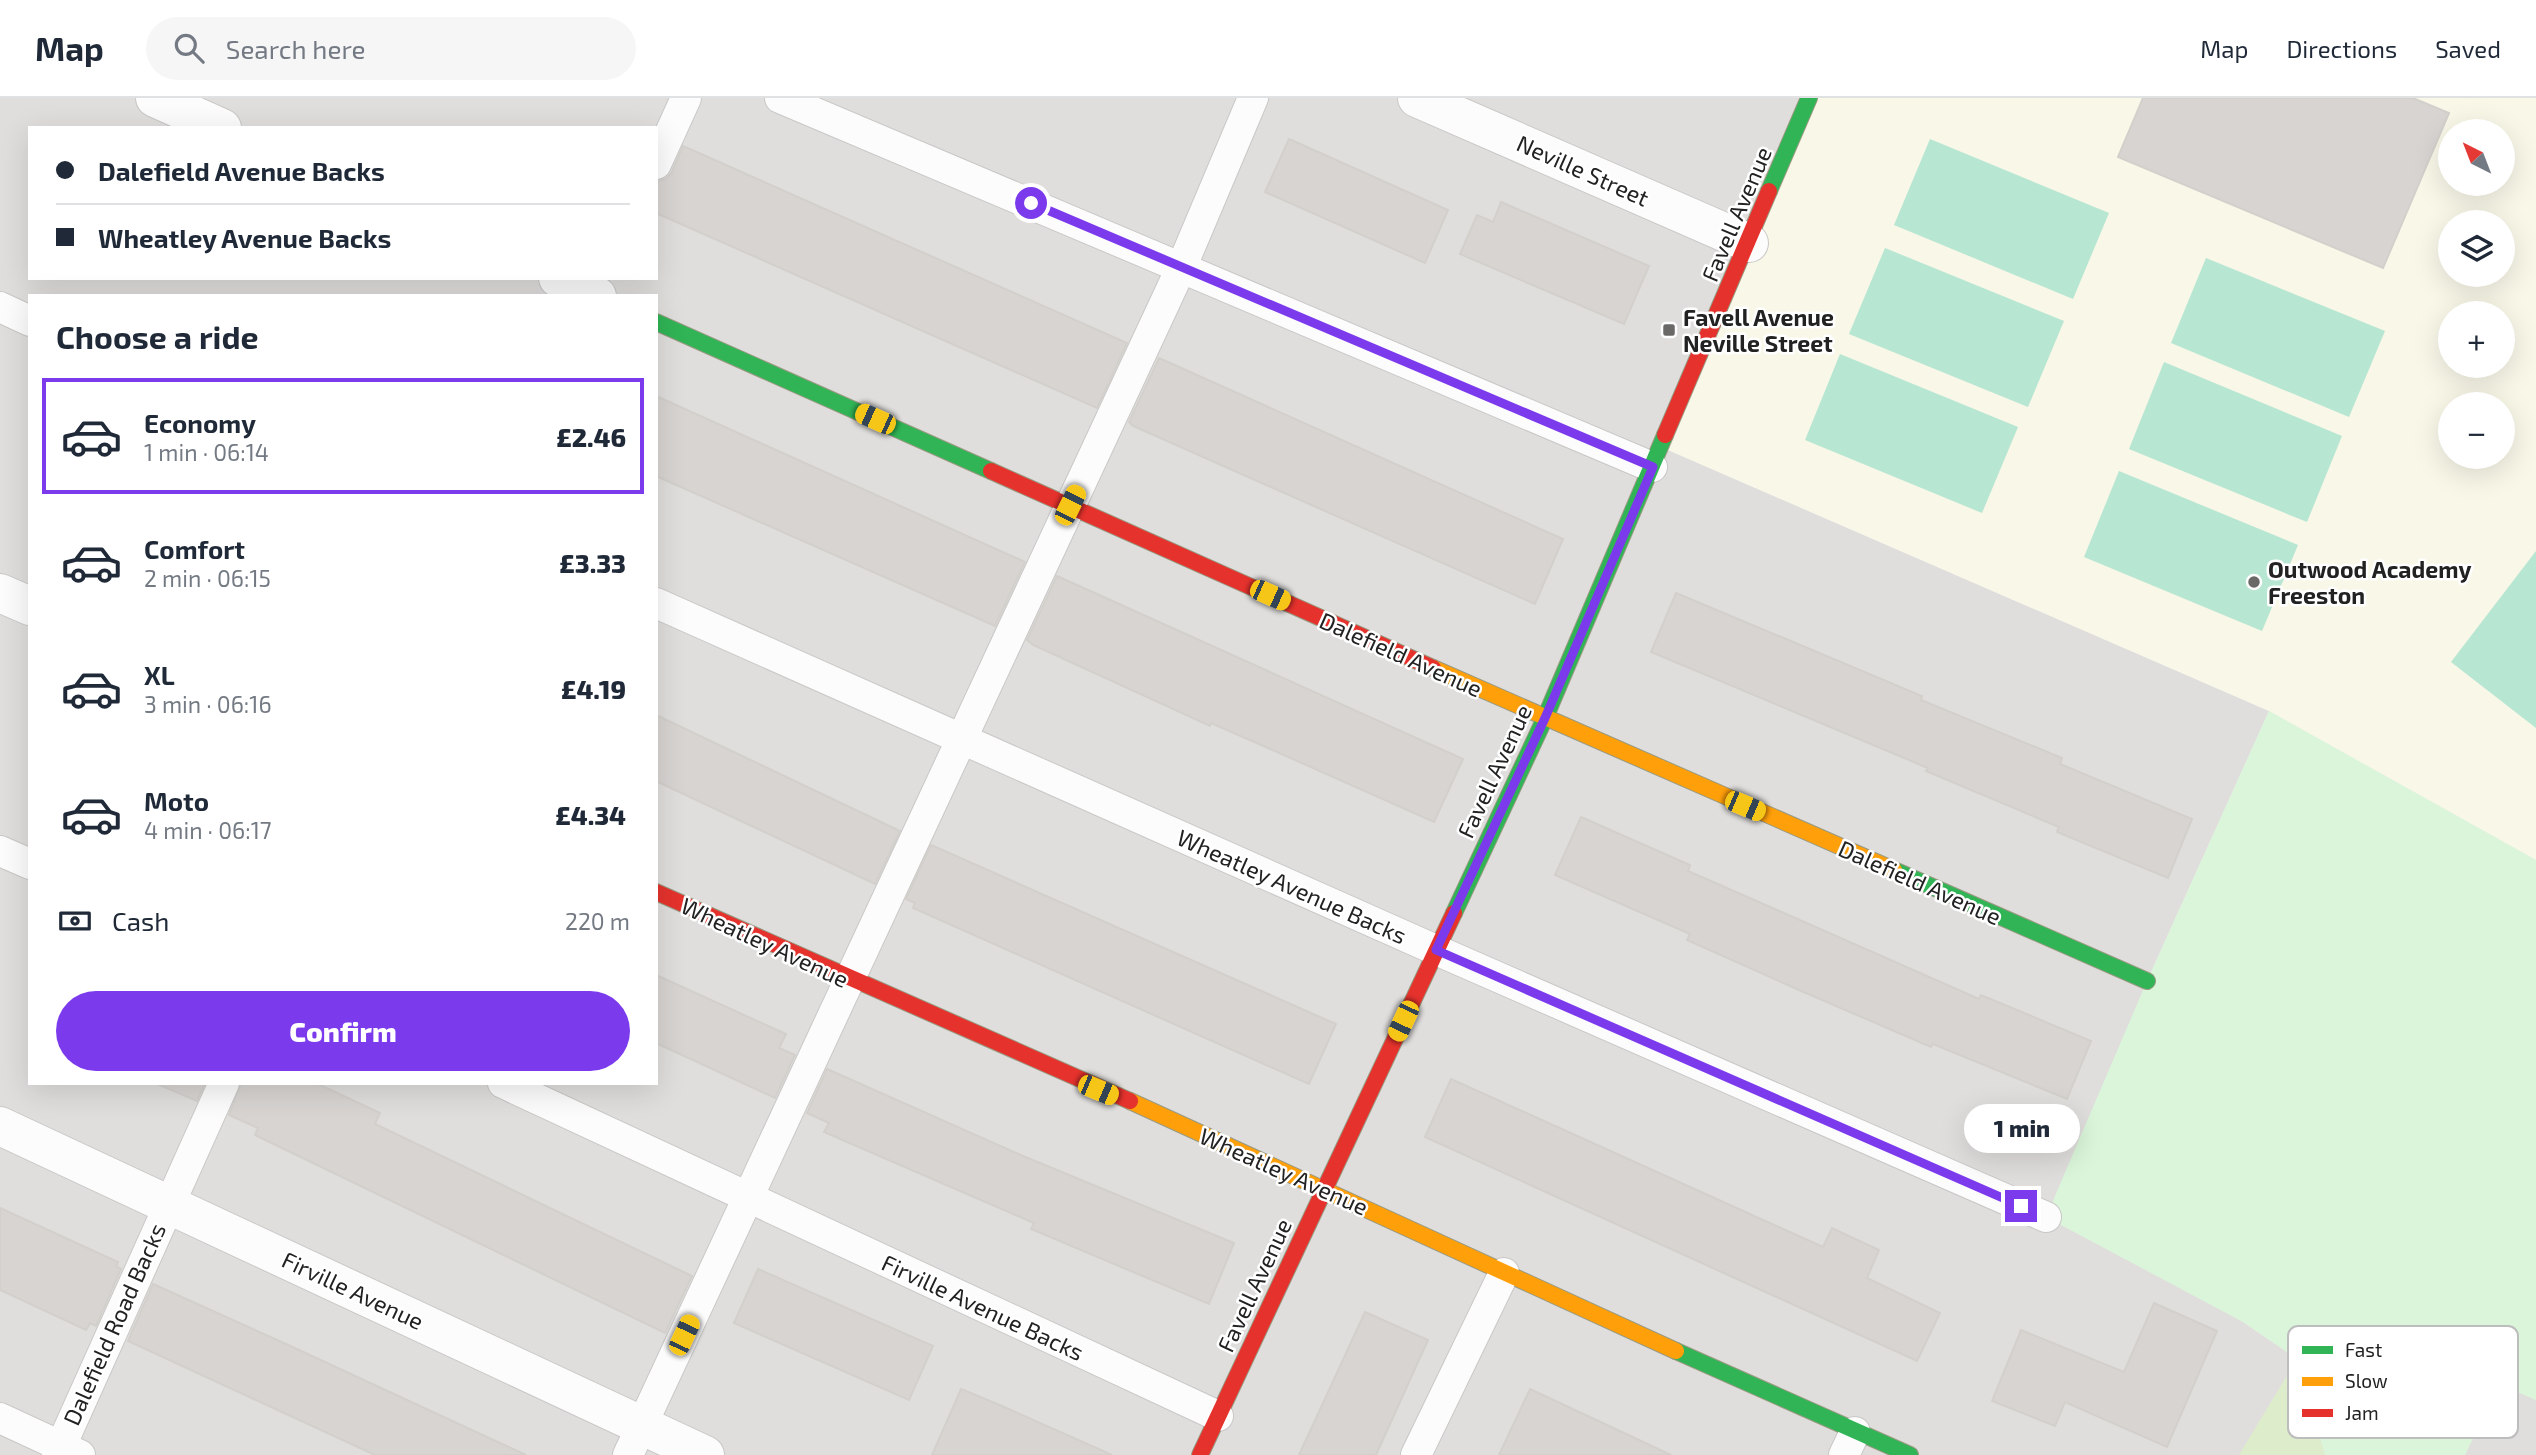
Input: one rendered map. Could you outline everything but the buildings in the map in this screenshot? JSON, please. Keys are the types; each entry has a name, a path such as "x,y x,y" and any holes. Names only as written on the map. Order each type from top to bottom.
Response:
{"street":[{"path":"155,98 218,126"},
{"name":"Neville Street","path":"1417,98 1749,243"},
{"name":"Favell Avenue","path":"1200,1455 1545,718 1809,98"},
{"path":"562,280 593,294"},
{"name":"Dalefield Avenue","path":"658,323 1545,718 2147,981"},
{"path":"0,593 28,605"},
{"name":"Wheatley Avenue","path":"658,893 847,981 1325,1188 1850,1443 1910,1455"},
{"name":"Firville Avenue","path":"0,1126 168,1203 634,1441 705,1455"}],"lane":[{"path":"658,160 686,98"},
{"path":"780,98 1653,467"},
{"path":"634,1441 1182,266 1252,98"},
{"path":"0,307 28,320"},
{"name":"Wheatley Avenue Backs","path":"658,604 1436,950 2046,1217"},
{"path":"0,850 28,863"},
{"path":"168,1203 222,1085"},
{"name":"Firville Avenue Backs","path":"507,1085 1218,1416"},
{"name":"Dalefield Road Backs","path":"0,1418 66,1452 168,1203"},
{"path":"1416,1455 1504,1273"}],"shaded area":[{"path":"0,98 1809,98 1661,447 2269,711 2147,981 2243,1322 2288,1353 2288,1438 2320,1438 2325,1455 0,1455"},
{"name":"Outwood Academy Freeston","path":"1809,98 2536,98 2536,860 2269,711 1661,447"},
{"path":"2518,1392 2536,1400 2536,1455 2465,1455 2473,1438 2518,1438"}],"green space":[{"path":"1930,139 2109,213 2073,299 1894,225"},
{"path":"1885,248 2064,321 2028,407 1849,334"},
{"path":"2206,258 2385,331 2349,417 2171,343"},
{"path":"1840,354 2018,427 1982,513 1805,440"},
{"path":"2164,362 2342,436 2307,522 2129,449"},
{"path":"2119,471 2298,545 2262,631 2084,557"},
{"path":"2536,551 2536,728 2451,662"},
{"path":"2269,711 2536,860 2536,1400 2518,1392 2518,1326 2288,1326 2288,1353 2243,1322 2046,1217 2147,981"},
{"path":"2288,1374 2288,1438 2320,1438 2325,1455 2239,1455"},
{"path":"2320,1438 2473,1438 2465,1455 2325,1455"}],"traffic: fast":[{"path":"1769,191 1809,98"},
{"path":"658,323 991,471"},
{"path":"1454,913 1545,718 1665,435"},
{"path":"1894,870 2147,981"},
{"path":"1676,1351 1910,1455"}],"traffic: slow":[{"path":"1433,668 1894,870"},
{"path":"1130,1101 1676,1351"}],"traffic: jam":[{"path":"1665,435 1769,191"},
{"path":"991,471 1433,668"},
{"path":"658,893 1130,1101"},
{"path":"1200,1455 1454,913"}],"place":[{"name":"Favell Avenue Neville Street","path":"1669,330"},
{"name":"Outwood Academy Freeston","path":"2254,582"}],"route":[{"path":"1031,203 1653,467 1545,718 1436,950 2021,1206"}]}
